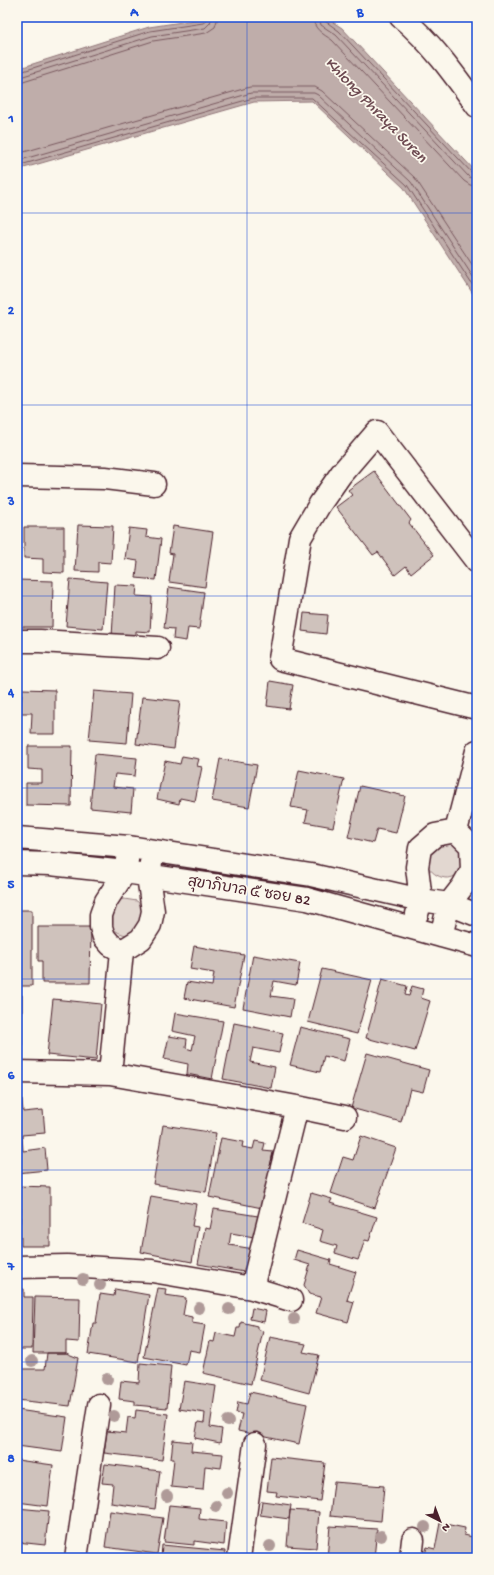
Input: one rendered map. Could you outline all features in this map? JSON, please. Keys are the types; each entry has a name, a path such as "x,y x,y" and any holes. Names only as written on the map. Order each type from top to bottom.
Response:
{"street":[{"path":"401,17 419,31 452,71 477,106"},
{"path":"477,562 377,432 341,474 324,498 300,538 280,659 477,708"},
{"path":"17,476 105,478 154,484"},
{"path":"17,641 158,648"},
{"path":"456,831 477,751"},
{"path":"413,928 421,900 417,866 420,848 435,835 456,831"},
{"path":"441,936 449,904 463,886 472,870 471,846 456,831"},
{"name":"สุขาภิบาล ๕ ซอย 82","path":"17,838 129,846 311,875 421,900 449,904 477,915"},
{"path":"122,951 111,945 104,937 101,927 101,915 106,901 125,872 129,846"},
{"path":"122,951 142,939 150,925 153,911 148,876 153,850"},
{"name":"สุขาภิบาล ๕ ซอย 82","path":"17,863 50,864 125,872 307,899 477,946"},
{"path":"110,1074 122,951"},
{"path":"17,1072 110,1074 298,1107 345,1117"},
{"path":"252,1288 298,1107"},
{"path":"17,1267 67,1266 152,1271 252,1288 291,1300"},
{"path":"76,1558 99,1405"},
{"path":"239,1558 255,1444"}],"shaded area":[{"path":"448,842 454,844 462,853 462,866 455,876 445,878 435,874 427,865 431,847"},
{"path":"124,899 137,901 145,911 141,928 126,935 117,932 112,927 110,910 119,900"}],"water":[{"name":"Khlong Phraya Suren","path":"215,17 325,17 342,28 477,173 477,300 404,188 312,101 254,102 17,170 17,69 149,27"}],"building":[{"path":"374,471 411,520 409,523 434,555 411,573 406,566 395,575 378,552 373,555 336,507 352,495 348,490"},
{"path":"78,525 113,526 111,563 98,562 98,572 75,571"},
{"path":"173,526 213,532 205,587 169,582 173,554 169,553"},
{"path":"24,527 64,527 64,573 43,572 43,559 24,558"},
{"path":"129,528 147,530 146,537 161,539 156,580 136,578 138,561 125,559"},
{"path":"70,579 107,582 103,629 66,626"},
{"path":"17,580 53,581 52,627 17,627"},
{"path":"115,585 137,586 136,596 152,597 150,632 136,631 136,639 112,637"},
{"path":"169,587 204,592 199,629 188,628 186,641 173,639 174,629 164,628"},
{"path":"304,613 328,615 326,634 302,631"},
{"path":"270,681 293,685 289,709 267,706"},
{"path":"22,689 55,690 55,734 31,734 32,713 21,713"},
{"path":"94,691 131,694 127,743 89,740"},
{"path":"142,697 180,701 174,749 136,744"},
{"path":"28,746 72,746 71,806 26,805 26,783 42,783 42,770 28,769"},
{"path":"95,754 137,758 135,776 115,774 113,787 133,789 131,812 90,808"},
{"path":"182,756 199,759 197,766 202,767 195,801 180,798 179,804 157,799 165,761 180,764"},
{"path":"220,759 257,765 249,807 212,801"},
{"path":"299,770 344,779 333,827 305,822 308,810 291,807"},
{"path":"360,786 405,796 396,833 377,829 373,843 348,837"},
{"path":"17,910 32,910 32,986 17,986"},
{"path":"38,927 91,927 90,983 42,983 42,961 38,961"},
{"path":"194,946 244,955 234,1007 184,998 187,982 212,986 214,973 190,969"},
{"path":"253,955 300,963 296,985 274,981 271,996 293,999 290,1017 243,1008"},
{"path":"322,969 372,980 357,1034 308,1022"},
{"path":"382,979 407,986 405,995 409,996 412,986 423,989 421,998 430,1001 415,1051 366,1038"},
{"path":"17,995 22,995 22,1053 17,1053"},
{"path":"53,999 101,1004 96,1060 47,1055"},
{"path":"175,1013 223,1021 212,1079 187,1074 188,1064 164,1059 169,1036 187,1039 186,1048 192,1050 195,1036 172,1031"},
{"path":"234,1023 283,1033 279,1053 253,1048 250,1062 275,1067 271,1088 223,1079"},
{"path":"300,1027 350,1039 344,1061 324,1056 320,1072 290,1065"},
{"path":"367,1053 429,1070 423,1092 410,1089 401,1122 351,1108"},
{"path":"22,1099 23,1112 43,1110 45,1133 22,1135 23,1151 45,1148 47,1170 17,1173 17,1100"},
{"path":"163,1125 216,1133 206,1192 153,1184"},
{"path":"361,1136 396,1148 375,1208 331,1193 343,1157 353,1160"},
{"path":"221,1138 243,1142 242,1147 253,1149 255,1141 265,1143 263,1151 273,1152 262,1208 209,1197"},
{"path":"17,1186 50,1187 50,1246 21,1246 21,1237 17,1237 17,1223 20,1223 21,1208 17,1207"},
{"path":"311,1193 332,1199 330,1203 377,1217 369,1241 365,1240 358,1260 335,1253 337,1246 320,1241 323,1230 302,1223"},
{"path":"151,1196 196,1204 192,1226 198,1227 192,1262 141,1252"},
{"path":"214,1209 258,1216 254,1237 231,1233 229,1245 254,1249 250,1273 198,1264 205,1228 210,1229"},
{"path":"297,1250 331,1260 330,1264 356,1272 347,1300 354,1302 348,1322 316,1313 321,1297 309,1294 304,1285 310,1265 294,1260"},
{"path":"158,1288 166,1289 165,1295 186,1298 183,1315 192,1317 192,1323 205,1325 200,1352 189,1350 186,1365 144,1357"},
{"path":"17,1289 24,1289 24,1297 33,1297 32,1349 17,1349"},
{"path":"115,1289 149,1295 138,1362 88,1354 93,1323 96,1323 100,1294 114,1296"},
{"path":"35,1297 80,1298 79,1342 66,1341 66,1353 33,1353"},
{"path":"252,1308 266,1311 264,1322 250,1319"},
{"path":"241,1322 257,1326 257,1329 263,1331 251,1384 203,1373 210,1341 214,1342 216,1333 235,1337 237,1328 240,1328"},
{"path":"270,1337 306,1344 303,1352 319,1355 309,1393 260,1380"},
{"path":"47,1353 66,1353 78,1358 70,1406 17,1400 18,1369 45,1369"},
{"path":"140,1363 171,1366 167,1408 135,1405 135,1401 119,1399 121,1381 139,1383"},
{"path":"184,1381 216,1386 210,1427 222,1429 220,1443 195,1438 198,1422 204,1423 205,1413 179,1409"},
{"path":"250,1392 307,1404 299,1444 238,1431 242,1414 236,1413 238,1402 247,1404"},
{"path":"17,1410 67,1417 62,1452 17,1446"},
{"path":"136,1410 168,1414 162,1460 104,1453 107,1431 126,1433 128,1417 135,1418"},
{"path":"173,1440 192,1442 191,1451 223,1454 221,1468 205,1466 203,1490 171,1487 174,1459 171,1459"},
{"path":"271,1457 325,1463 320,1501 276,1496 277,1492 267,1491"},
{"path":"17,1460 53,1465 48,1506 17,1502"},
{"path":"105,1464 160,1471 155,1509 111,1503 113,1484 102,1483"},
{"path":"334,1482 384,1486 381,1521 330,1516"},
{"path":"262,1501 291,1505 289,1519 260,1515"},
{"path":"169,1505 200,1508 199,1519 226,1522 224,1545 194,1541 194,1545 164,1542"},
{"path":"17,1508 49,1511 45,1545 17,1542"},
{"path":"290,1510 319,1512 316,1548 287,1546"},
{"path":"110,1511 163,1518 157,1554 105,1547"},
{"path":"440,1523 465,1528 464,1535 477,1538 475,1552 477,1552 477,1558 424,1558 427,1547 435,1549"},
{"path":"330,1526 377,1529 374,1558 327,1558"},
{"path":"162,1545 225,1551 224,1558 161,1558"},
{"path":"283,1555 313,1558 283,1558"},
{"path":"17,1556 38,1558 17,1558"}]}
